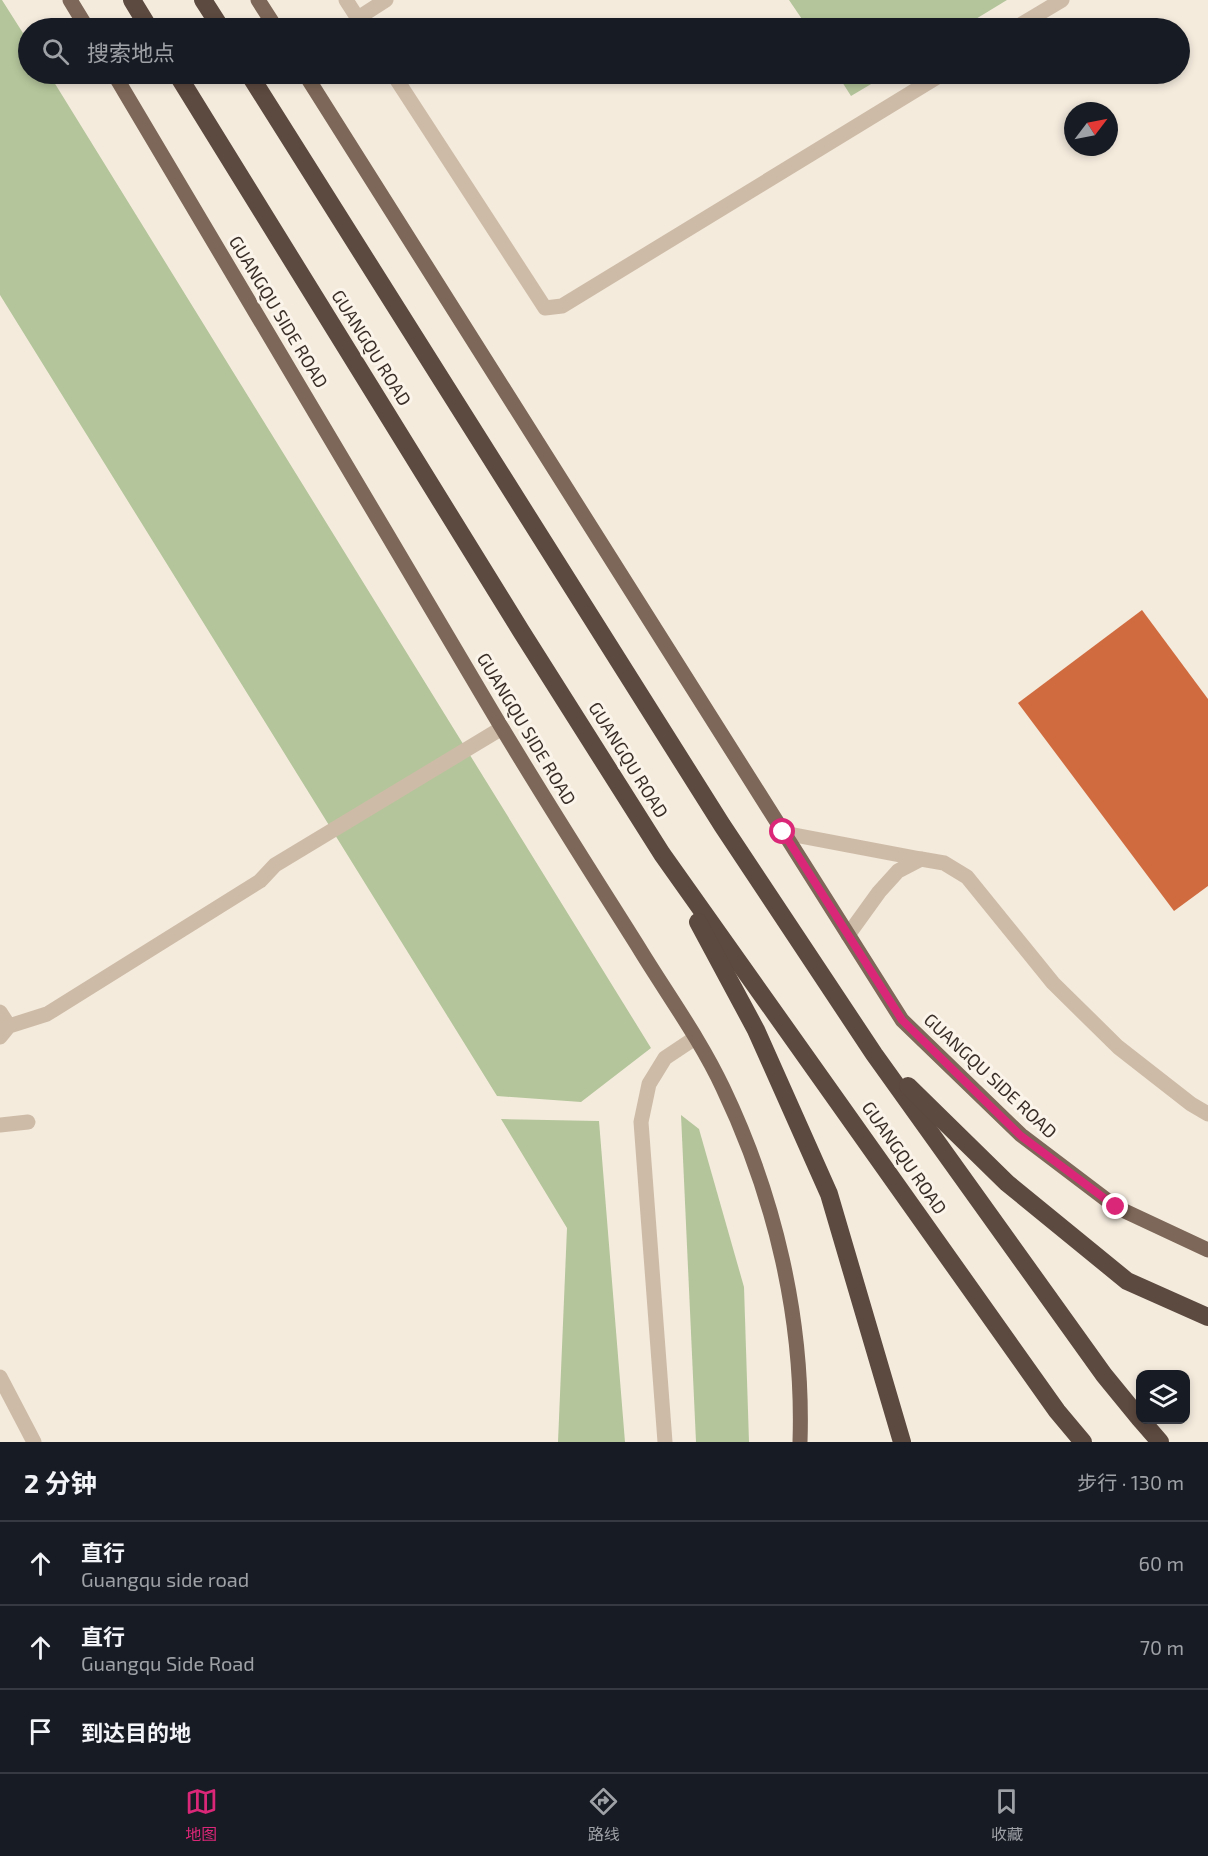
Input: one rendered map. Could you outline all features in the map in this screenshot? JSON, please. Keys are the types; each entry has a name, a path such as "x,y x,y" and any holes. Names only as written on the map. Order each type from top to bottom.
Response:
{"highway":[{"path":"132,0 143,18"},
{"path":"203,0 215,18"},
{"name":"GUANGQU ROAD","path":"183,84 521,631 662,854 1057,1411 1083,1442"},
{"name":"GUANGQU ROAD","path":"255,84 722,825 874,1054 1104,1376 1136,1413"},
{"path":"662,854 756,1030 829,1194 902,1442"},
{"path":"874,1054 1007,1183 1127,1281 1208,1317"},
{"name":"GUANGQU ROAD","path":"1145,1424 1160,1442"}],"main road":[{"path":"70,0 81,18"},
{"path":"258,0 270,18"},
{"name":"GUANGQU SIDE ROAD","path":"120,84 502,728 695,1038 722,1086 756,1165 781,1249 795,1334 801,1403 800,1442"},
{"name":"GUANGQU SIDE ROAD","path":"310,84 902,1020 1030,1143 1116,1207 1208,1250"}],"street":[{"path":"346,0 358,18"},
{"path":"366,18 386,0"},
{"path":"1032,18 1062,0"},
{"path":"399,84 545,308 562,306 926,84"},
{"path":"0,1012 4,1031 48,1014 260,881 275,866 502,728"},
{"path":"783,832 944,863 967,877 1053,983 1110,1039 1191,1104 1208,1114"},
{"path":"848,935 879,892 898,871 921,859"},
{"path":"665,1442 641,1122 649,1084 665,1058 695,1038"},
{"path":"0,1125 28,1122"},
{"path":"0,1377 34,1442"}],"green space":[{"path":"0,0 2,0 18,25 18,84 55,84 651,1048 581,1102 497,1096 0,295"},
{"path":"789,0 1007,0 977,18 801,18"},
{"path":"843,84 871,84 851,96"},
{"path":"681,1115 699,1129 744,1287 749,1442 696,1442"},
{"path":"501,1119 599,1121 625,1442 558,1442 567,1228"}],"building":[{"path":"1142,610 1208,699 1208,886 1174,911 1018,703"}],"route":[{"path":"783,832 902,1020 1021,1136 1116,1207"}]}
